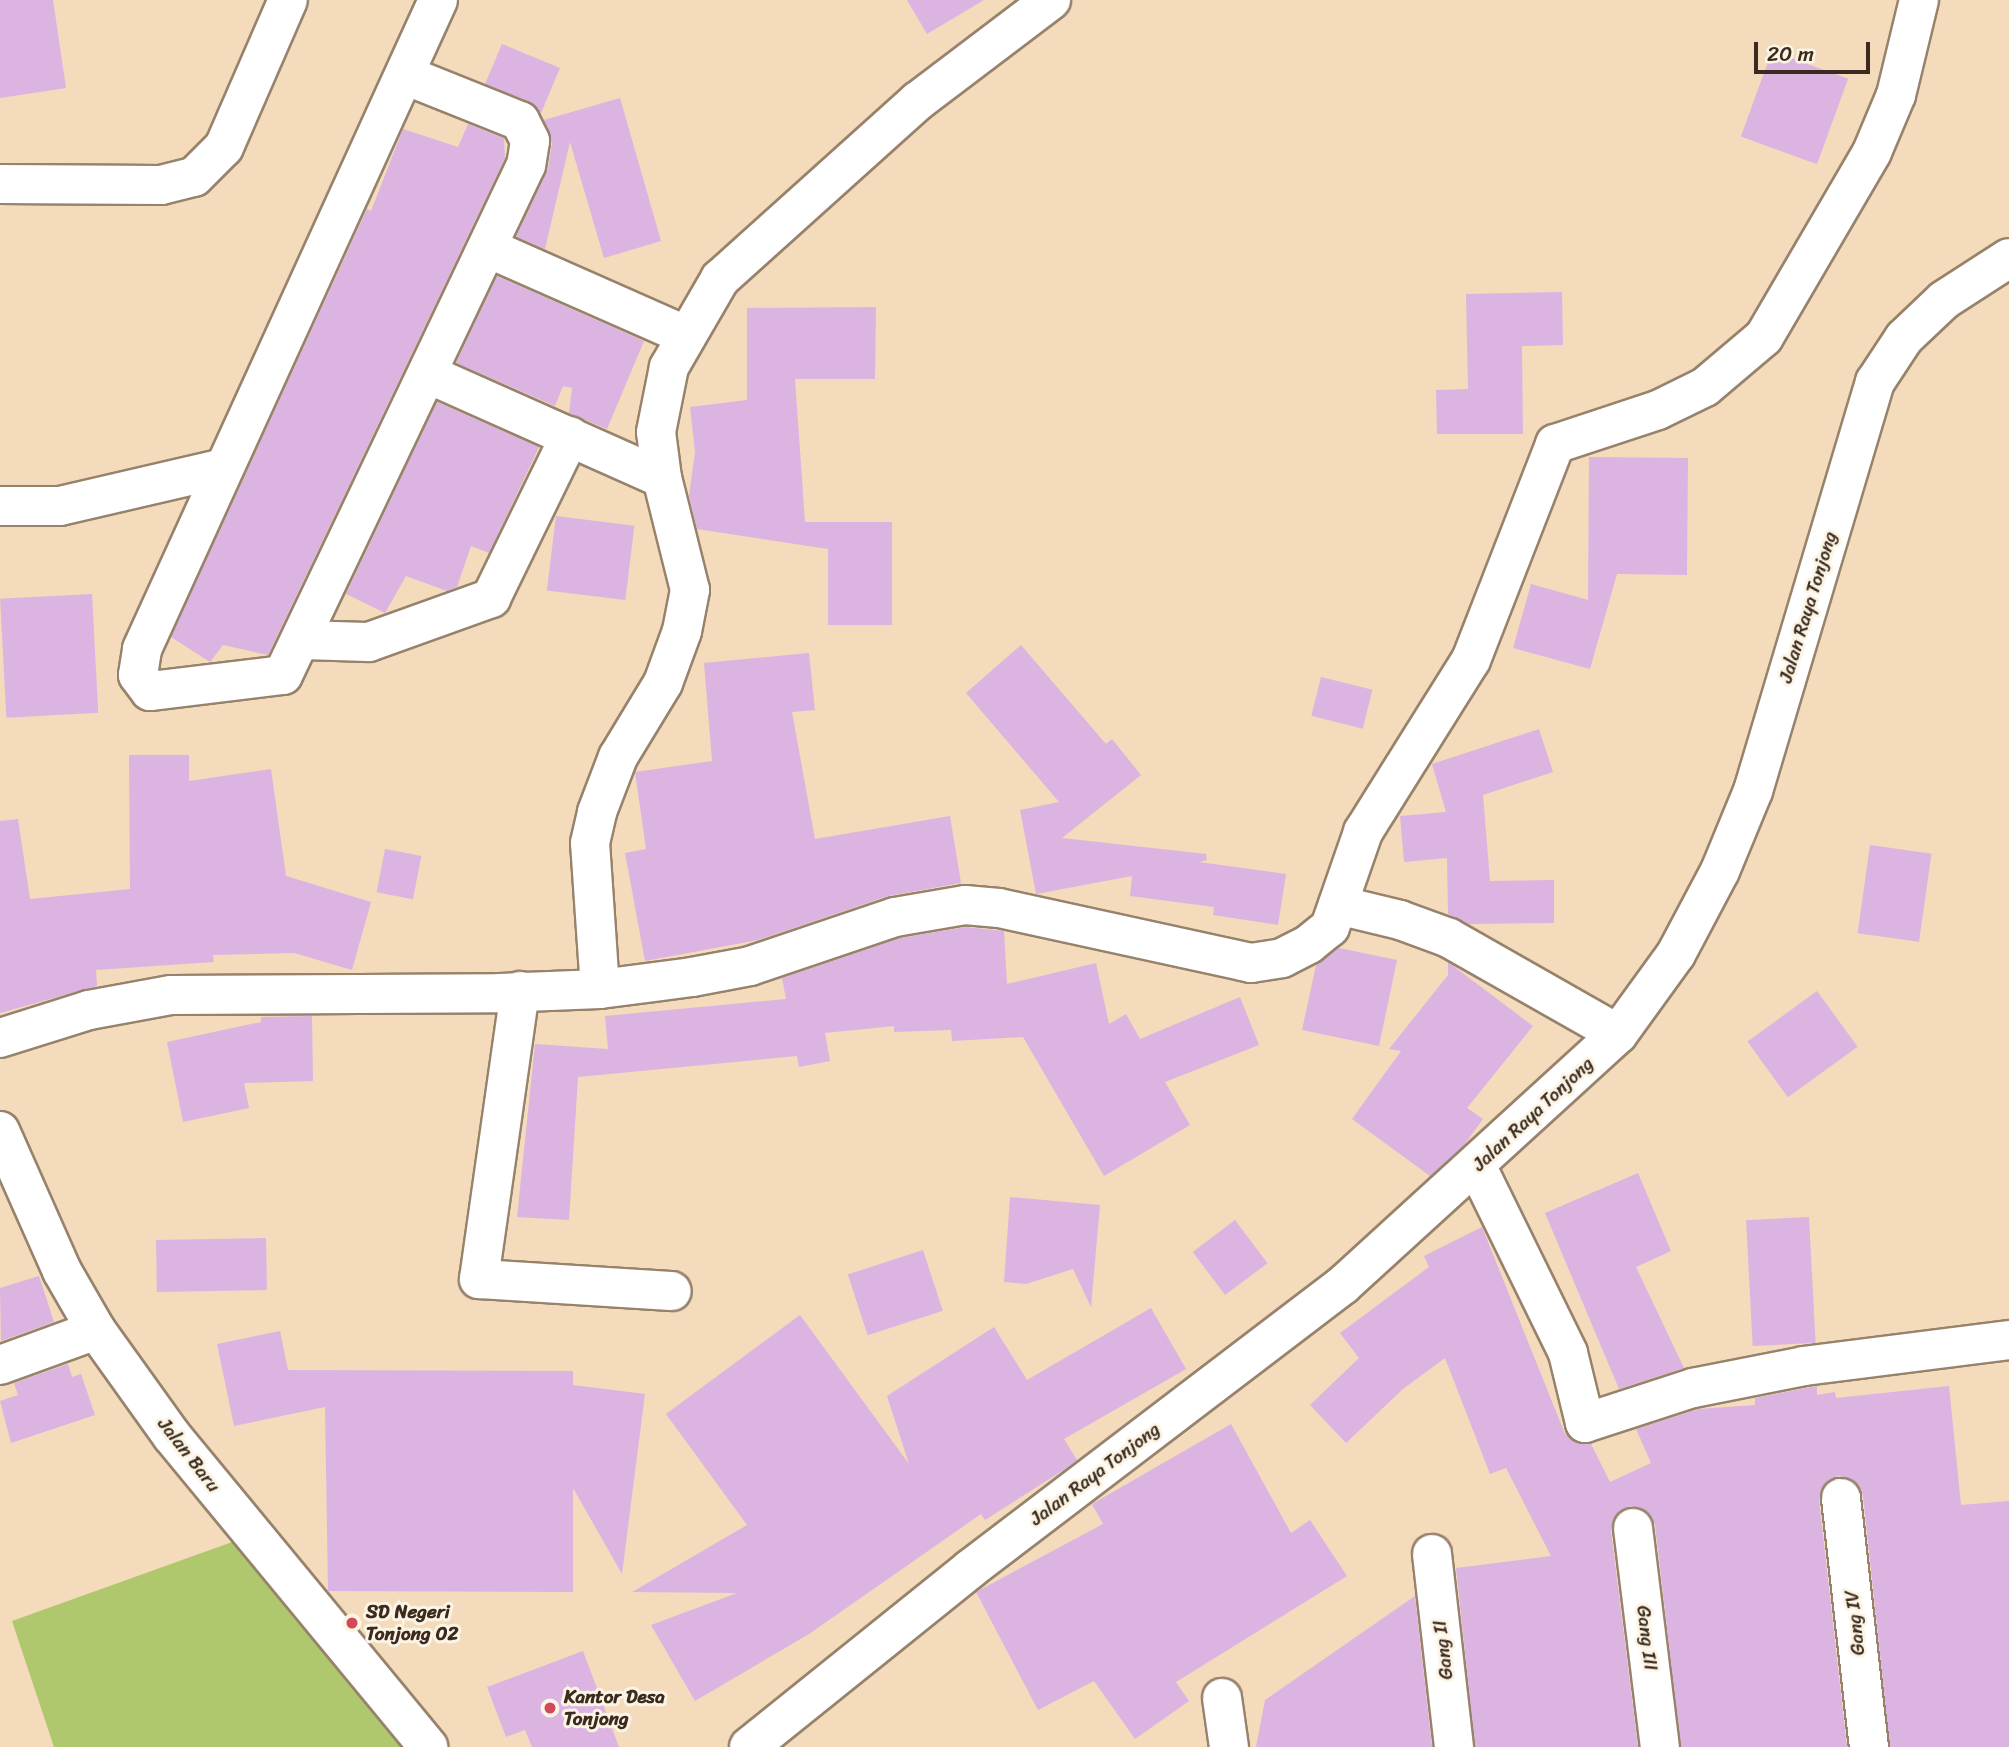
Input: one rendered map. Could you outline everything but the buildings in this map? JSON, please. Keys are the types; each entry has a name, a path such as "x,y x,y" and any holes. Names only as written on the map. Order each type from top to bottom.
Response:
{"street":[{"path":"0,184 161,185 194,177 224,147 288,0"},
{"path":"405,75 520,121 530,141 526,165 303,640 283,675 257,681 150,691 138,675 142,649 438,0"},
{"path":"600,989 590,843 597,813 618,757 663,683 690,590 662,478 656,432 661,394 685,335 720,279 918,101 1051,0"},
{"path":"0,1038 114,1004 171,995 600,989 750,966 895,917 965,905 999,908 1251,963 1282,958 1309,944 1330,927 1363,832 1471,660 1555,444 1658,410 1705,387 1764,337 1872,152 1896,95 1919,0"},
{"path":"488,248 685,335"},
{"name":"Jalan Raya Tonjong","path":"749,1747 971,1569 1343,1285 1478,1167 1618,1034 1676,954 1720,871 1753,791 1875,382 1904,338 1944,300 2009,258"},
{"path":"428,374 662,478"},
{"path":"303,640 369,642 491,598 570,436"},
{"path":"0,506 60,506 223,468"},
{"path":"1339,905 1400,920 1449,938 1618,1034"},
{"path":"520,991 479,1279 672,1291"},
{"name":"Jalan Baru","path":"0,1131 62,1272 96,1330 172,1436 428,1747"},
{"path":"1478,1167 1568,1353 1585,1423 1693,1388 1804,1366 2009,1340"},
{"path":"0,1365 96,1330"},
{"name":"Gang IV","path":"1841,1498 1869,1747"},
{"name":"Gang III","path":"1633,1528 1660,1747"},
{"name":"Gang II","path":"1432,1554 1454,1747"},
{"path":"1222,1698 1229,1747"}],"green space":[{"path":"235,1541 411,1747 54,1747 12,1621"}],"place":[{"name":"SD Negeri Tonjong 02","path":"352,1623"},
{"name":"Kantor Desa Tonjong","path":"550,1708"}]}
